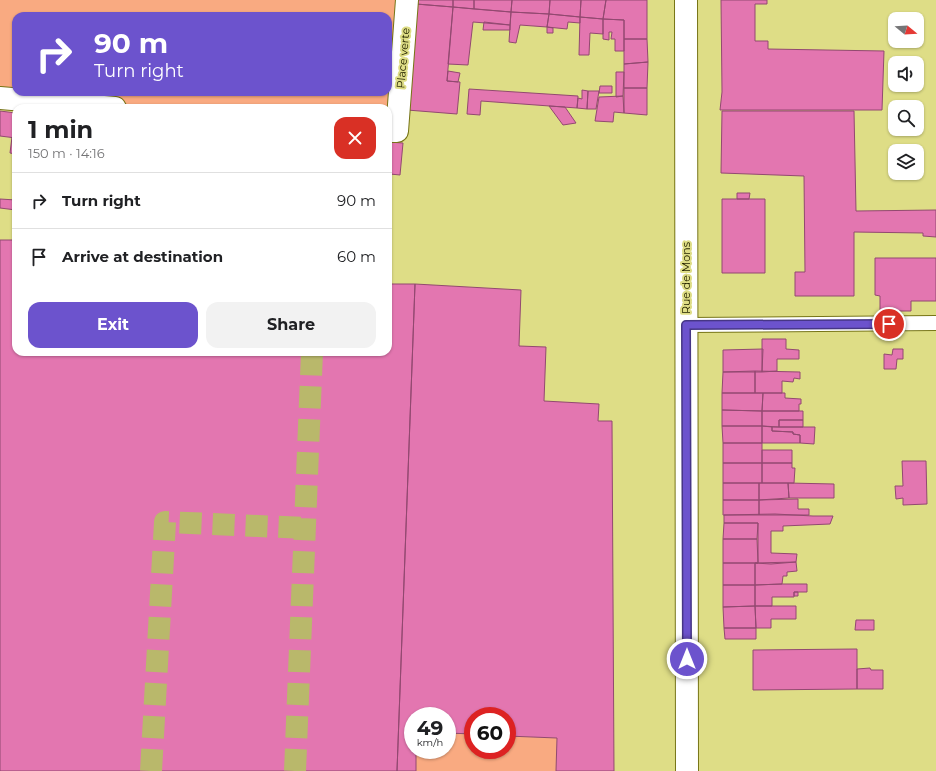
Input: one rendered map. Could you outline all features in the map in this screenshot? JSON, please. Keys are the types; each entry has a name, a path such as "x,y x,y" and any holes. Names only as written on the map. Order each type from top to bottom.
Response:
{"main road":[{"name":"Place verte","path":"392,131 397,132 407,0"},
{"name":"Rue de Mons","path":"686,0 687,771"},
{"path":"0,98 70,104"}],"lane":[{"path":"686,325 936,323"}],"shaded area":[{"path":"0,0 407,0 392,85 392,12 12,12 12,96 390,96 389,104 69,104 0,98"},
{"path":"456,733 464,734 464,759 516,759 516,736 557,738 556,771 416,771 416,759 456,759"}],"building":[{"path":"416,0 453,0 453,7 416,4"},
{"path":"453,0 474,0 474,9 453,7"},
{"path":"474,0 512,0 511,12 474,9"},
{"path":"512,0 550,0 549,14 511,12"},
{"path":"550,0 581,0 580,17 549,14"},
{"path":"581,0 606,0 603,19 580,17"},
{"path":"606,0 647,0 647,39 624,39 624,20 603,19"},
{"path":"721,0 767,0 767,4 755,4 755,41 768,41 768,49 884,51 882,110 720,110 722,92"},
{"path":"416,4 453,7 447,81 460,82 457,114 407,110"},
{"path":"453,7 511,12 510,25 473,22 468,65 448,64"},
{"path":"511,12 549,14 547,27 520,25 516,43 509,42"},
{"path":"549,14 580,17 580,23 568,22 567,29 547,27"},
{"path":"580,17 603,19 603,34 590,33 589,55 579,55"},
{"path":"603,19 624,20 624,51 615,51 615,39 611,39 612,32 609,32 609,40 603,39"},
{"path":"484,22 510,25 510,30 483,30"},
{"path":"547,27 553,28 553,33 547,33"},
{"path":"624,39 647,39 648,62 624,64"},
{"path":"648,62 647,88 624,88 624,64"},
{"path":"448,71 460,73 458,82 447,81"},
{"path":"616,72 624,72 623,96 616,97"},
{"path":"600,86 612,86 612,93 599,93"},
{"path":"624,88 647,88 647,115 624,113"},
{"path":"469,89 578,96 577,108 481,101 480,115 467,114"},
{"path":"582,90 588,91 587,109 577,108 578,98 582,99"},
{"path":"588,91 599,91 596,109 587,109"},
{"path":"623,96 624,113 614,112 613,122 595,121 599,97"},
{"path":"549,106 565,107 576,123 563,125"},
{"path":"0,111 12,112 12,138 0,136"},
{"path":"722,111 854,111 856,211 936,210 936,237 923,236 923,233 854,232 854,296 795,296 795,272 805,272 804,176 721,173"},
{"path":"12,137 12,153 10,153"},
{"path":"392,142 403,143 400,175 392,174"},
{"path":"737,193 750,193 749,199 737,199"},
{"path":"0,199 12,200 12,210 0,208"},
{"path":"722,199 765,199 765,273 722,273"},
{"path":"0,240 12,240 12,356 392,356 392,284 415,284 397,771 0,771"},
{"path":"875,258 936,258 936,301 911,301 911,311 880,311 880,296 875,295"},
{"path":"415,284 521,290 519,346 546,347 544,401 599,404 598,421 612,421 614,771 556,771 557,738 516,736 516,707 464,707 464,734 456,733 456,707 404,707 404,759 416,759 416,771 397,771"},
{"path":"762,339 786,339 786,349 799,350 799,359 777,359 777,371 762,372"},
{"path":"763,349 762,372 723,372 723,350"},
{"path":"893,349 903,349 903,359 897,359 896,369 884,369 884,354 892,355"},
{"path":"755,371 755,393 722,393 723,372"},
{"path":"755,371 800,372 800,379 794,378 793,382 782,381 782,393 755,393"},
{"path":"722,393 763,393 762,411 722,410"},
{"path":"763,393 785,393 785,398 801,399 799,411 762,411"},
{"path":"722,410 762,411 762,426 722,426"},
{"path":"762,411 803,411 803,420 779,420 779,427 762,426"},
{"path":"779,420 803,420 803,427 779,427"},
{"path":"722,426 762,426 762,443 723,443"},
{"path":"762,426 772,427 772,431 793,432 793,434 800,435 800,443 762,443"},
{"path":"772,427 815,427 814,444 800,443 800,435 793,434 793,432 772,431"},
{"path":"723,443 762,443 762,463 723,463"},
{"path":"762,450 792,450 792,463 762,463"},
{"path":"902,461 926,461 927,504 903,505 903,498 896,499 895,486 903,486"},
{"path":"723,463 762,463 762,483 723,483"},
{"path":"762,463 792,463 792,468 795,468 794,483 762,483"},
{"path":"723,483 759,483 759,500 723,500"},
{"path":"759,483 788,483 789,498 759,500"},
{"path":"788,483 834,484 834,498 789,498"},
{"path":"798,499 798,509 809,509 809,515 759,515 759,500"},
{"path":"723,500 759,500 759,515 723,515"},
{"path":"775,514 833,516 830,524 783,526 783,531 771,531 771,553 797,554 796,562 771,564 755,563 758,563 758,523 724,523 724,515"},
{"path":"724,523 758,523 757,539 723,539"},
{"path":"723,539 757,539 758,563 723,563"},
{"path":"796,562 797,571 787,572 787,576 783,576 782,584 755,585 755,563"},
{"path":"723,563 755,563 755,585 723,585"},
{"path":"807,584 807,592 794,592 794,597 772,597 772,606 755,606 755,585"},
{"path":"723,585 755,585 755,606 723,607"},
{"path":"794,592 798,592 798,596 794,596"},
{"path":"755,606 756,628 724,628 723,607"},
{"path":"755,606 796,606 796,619 771,619 771,628 756,628"},
{"path":"856,620 874,620 874,630 855,630"},
{"path":"724,628 756,628 756,639 725,639"},
{"path":"857,649 857,689 753,690 753,650"},
{"path":"870,668 871,670 883,670 883,689 857,689 857,669"}],"tunnel":[{"path":"295,771 312,356"},
{"path":"151,771 165,522 305,528"}],"route":[{"path":"687,659 686,325 889,324"}]}
